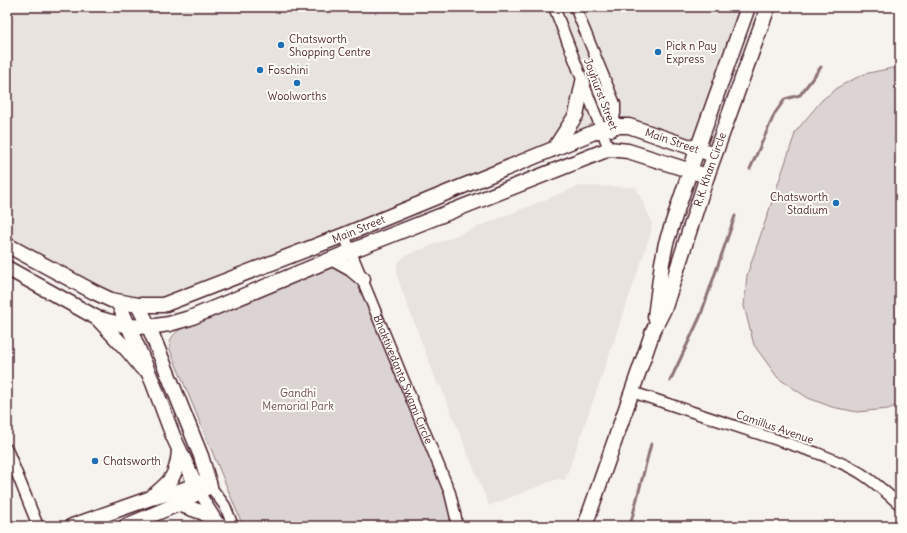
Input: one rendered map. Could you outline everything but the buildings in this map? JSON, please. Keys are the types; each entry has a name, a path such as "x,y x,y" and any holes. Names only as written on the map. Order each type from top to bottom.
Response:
{"street":[{"name":"Joyhurst Street","path":"554,7 584,82 607,128 609,149"},
{"name":"Joyhurst Street","path":"575,7 615,104 622,118 629,126"},
{"name":"R.K. Khan Circle","path":"653,331 666,243 690,170 748,7"},
{"name":"R.K. Khan Circle","path":"585,526 653,331 665,307 714,155 768,7"},
{"path":"554,149 576,115 584,82"},
{"name":"Joyhurst Street","path":"607,128 615,113 615,104"},
{"name":"Main Street","path":"7,245 94,292 118,302 153,306 173,302 344,235 607,128 629,126 714,155"},
{"name":"Main Street","path":"7,268 97,318 129,326 149,327 169,324 190,318 351,251 609,149 628,151 707,176"},
{"name":"Bhaktivedanta Swami Circle","path":"344,235 450,494 455,512 455,526"},
{"path":"332,259 351,269 363,279"},
{"path":"118,302 153,383 179,450 203,485 224,526"},
{"path":"138,305 149,327 201,456 203,485 225,506 224,526"},
{"path":"97,318 129,352 153,383"},
{"name":"Camillus Avenue","path":"632,392 817,453 834,460 861,474 881,488 900,505"},
{"path":"7,449 38,526"},
{"path":"151,498 172,480 178,465 179,450"},
{"path":"72,526 151,498 203,485"},
{"path":"126,526 178,504 203,485"},
{"path":"178,504 204,512 224,526"}],"shaded area":[{"path":"7,7 748,7 696,150 630,126 173,301 138,305 7,245"},
{"path":"579,186 636,187 652,222 651,233 565,480 557,479 489,506 440,385 438,386 401,288 397,276 397,265 399,261 407,255"}],"green space":[{"name":"Chatsworth Stadium","path":"892,68 900,68 900,404 888,409 857,412 832,407 808,398 778,378 754,345 744,306 747,275 796,131 822,100 840,86 864,74"},
{"name":"Gandhi Memorial Park","path":"337,266 356,279 450,507 450,526 243,526 170,350 171,340 182,328"}],"waterway":[{"path":"750,169 775,113 785,99 800,95 821,67"},
{"path":"670,381 700,317 735,216"},
{"path":"630,526 651,444"}],"place":[{"name":"Chatsworth Shopping Centre","path":"281,45"},
{"name":"Pick n Pay Express","path":"658,52"},
{"name":"Foschini","path":"260,70"},
{"name":"Woolworths","path":"297,83"},
{"name":"Chatsworth Stadium","path":"836,203"},
{"name":"Chatsworth","path":"95,461"}]}
